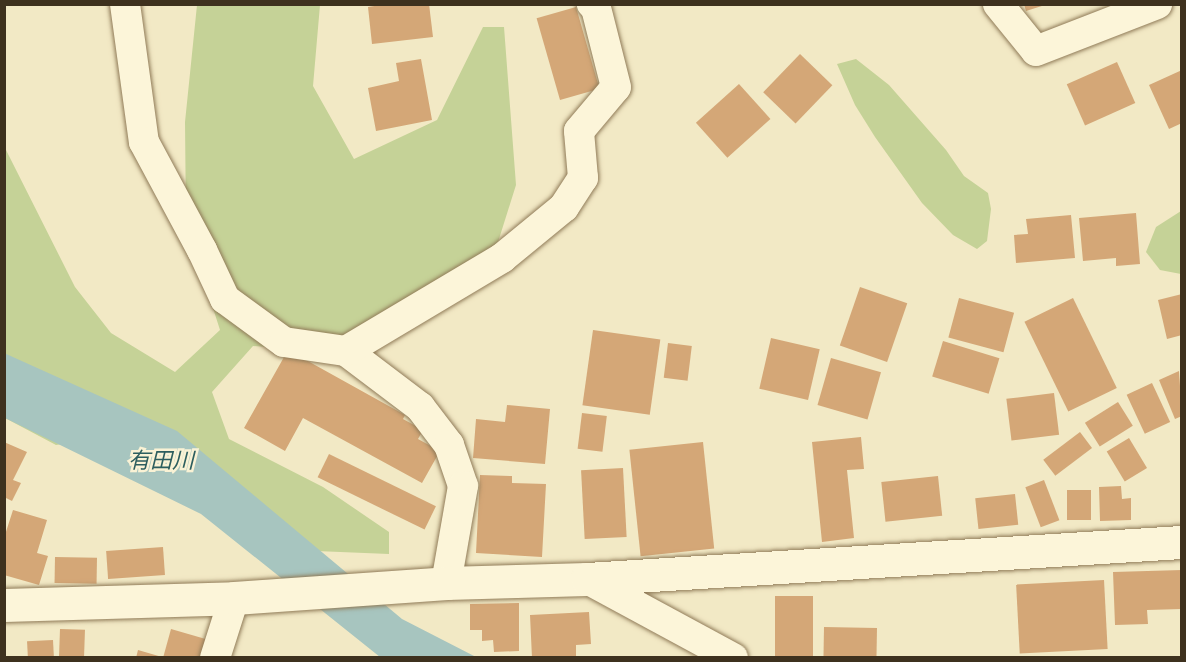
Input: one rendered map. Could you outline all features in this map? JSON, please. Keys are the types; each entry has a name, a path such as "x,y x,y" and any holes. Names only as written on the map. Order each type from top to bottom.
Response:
{"street":[{"path":"125,4 144,142 202,250 225,299 284,342 346,351 420,406 449,445 463,486 446,583"},
{"path":"346,351 502,258 564,207 583,178 579,131 615,87 596,8 592,4"},
{"path":"999,4 1036,51 1157,4"},
{"path":"4,605 234,598 446,583 587,579 1182,542"},
{"path":"587,579 733,657"},
{"path":"215,657 234,598"}],"green space":[{"path":"197,5 320,5 313,86 354,159 437,120 483,27 504,27 516,185 488,274 368,355 253,346 212,392 229,439 323,487 389,532 389,554 316,551 123,435 56,445 5,418 4,146 75,287 111,333 175,372 220,330 186,224 185,122"},
{"path":"856,59 889,85 946,150 964,176 988,193 991,209 987,241 977,249 953,235 922,203 875,137 855,105 837,64"},
{"path":"1181,211 1181,274 1160,270 1146,252 1156,227"}],"water":[{"name":"有田川","path":"4,353 177,431 402,619 476,657 380,657 201,514 5,418"}],"building":[{"path":"387,4 429,4 433,37 372,44 368,7"},
{"path":"1024,4 1045,4 1045,5 1026,11"},
{"path":"576,7 599,89 560,100 537,18"},
{"path":"800,54 832,85 796,123 763,92"},
{"path":"421,59 432,120 376,131 368,88 399,81 396,63"},
{"path":"1117,62 1135,103 1085,125 1067,84"},
{"path":"1182,70 1182,123 1169,129 1149,85"},
{"path":"739,84 770,119 727,158 696,123"},
{"path":"1136,213 1140,264 1116,266 1116,258 1083,261 1079,218"},
{"path":"1071,215 1075,258 1016,263 1014,235 1028,234 1026,219"},
{"path":"860,287 907,303 887,362 840,346"},
{"path":"1182,294 1182,335 1167,339 1158,300"},
{"path":"959,298 1014,313 1003,352 948,338"},
{"path":"1073,298 1117,388 1068,412 1024,322"},
{"path":"593,330 660,339 650,415 582,405"},
{"path":"771,338 820,349 808,400 759,389"},
{"path":"943,341 999,358 989,394 932,376"},
{"path":"668,343 692,346 688,381 664,378"},
{"path":"288,350 405,415 403,419 423,430 418,439 440,451 422,483 303,418 285,451 244,428"},
{"path":"831,358 881,372 867,419 817,405"},
{"path":"1179,371 1182,416 1175,419 1159,380"},
{"path":"1152,383 1170,422 1145,434 1127,395"},
{"path":"1054,393 1059,435 1011,441 1006,399"},
{"path":"1118,402 1133,426 1100,446 1085,423"},
{"path":"507,405 550,409 545,464 473,458 476,419 505,422"},
{"path":"582,413 607,416 602,452 578,449"},
{"path":"1080,432 1092,448 1055,476 1043,460"},
{"path":"861,437 864,469 847,470 854,538 822,542 812,442"},
{"path":"1129,438 1147,468 1125,481 1107,451"},
{"path":"4,442 27,452 13,480 21,483 12,501 4,497"},
{"path":"703,442 714,548 641,556 629,450"},
{"path":"329,454 436,506 425,530 318,477"},
{"path":"623,468 627,537 585,539 581,470"},
{"path":"480,475 512,476 512,483 546,484 542,557 476,553"},
{"path":"938,476 942,516 885,522 881,482"},
{"path":"1044,480 1059,520 1041,527 1025,487"},
{"path":"1121,486 1122,499 1131,498 1131,520 1100,521 1099,487"},
{"path":"1067,490 1091,490 1091,520 1067,520"},
{"path":"1015,494 1018,525 978,529 975,498"},
{"path":"13,510 47,520 37,553 48,556 39,585 4,575 4,538"},
{"path":"163,547 165,575 108,579 106,551"},
{"path":"55,557 97,558 97,584 55,583"},
{"path":"1182,570 1182,609 1147,610 1148,624 1115,625 1113,572"},
{"path":"1104,580 1108,649 1020,654 1016,585"},
{"path":"775,596 813,596 813,658 775,658"},
{"path":"519,603 519,651 494,652 493,640 482,641 482,630 470,630 470,604"},
{"path":"589,612 591,644 576,645 576,658 532,658 530,615"},
{"path":"824,627 877,628 876,658 823,658"},
{"path":"60,629 85,630 84,658 59,658"},
{"path":"171,629 209,640 204,658 163,658"},
{"path":"53,640 54,658 28,658 27,641"},
{"path":"138,650 162,657 162,658 136,658"}]}
